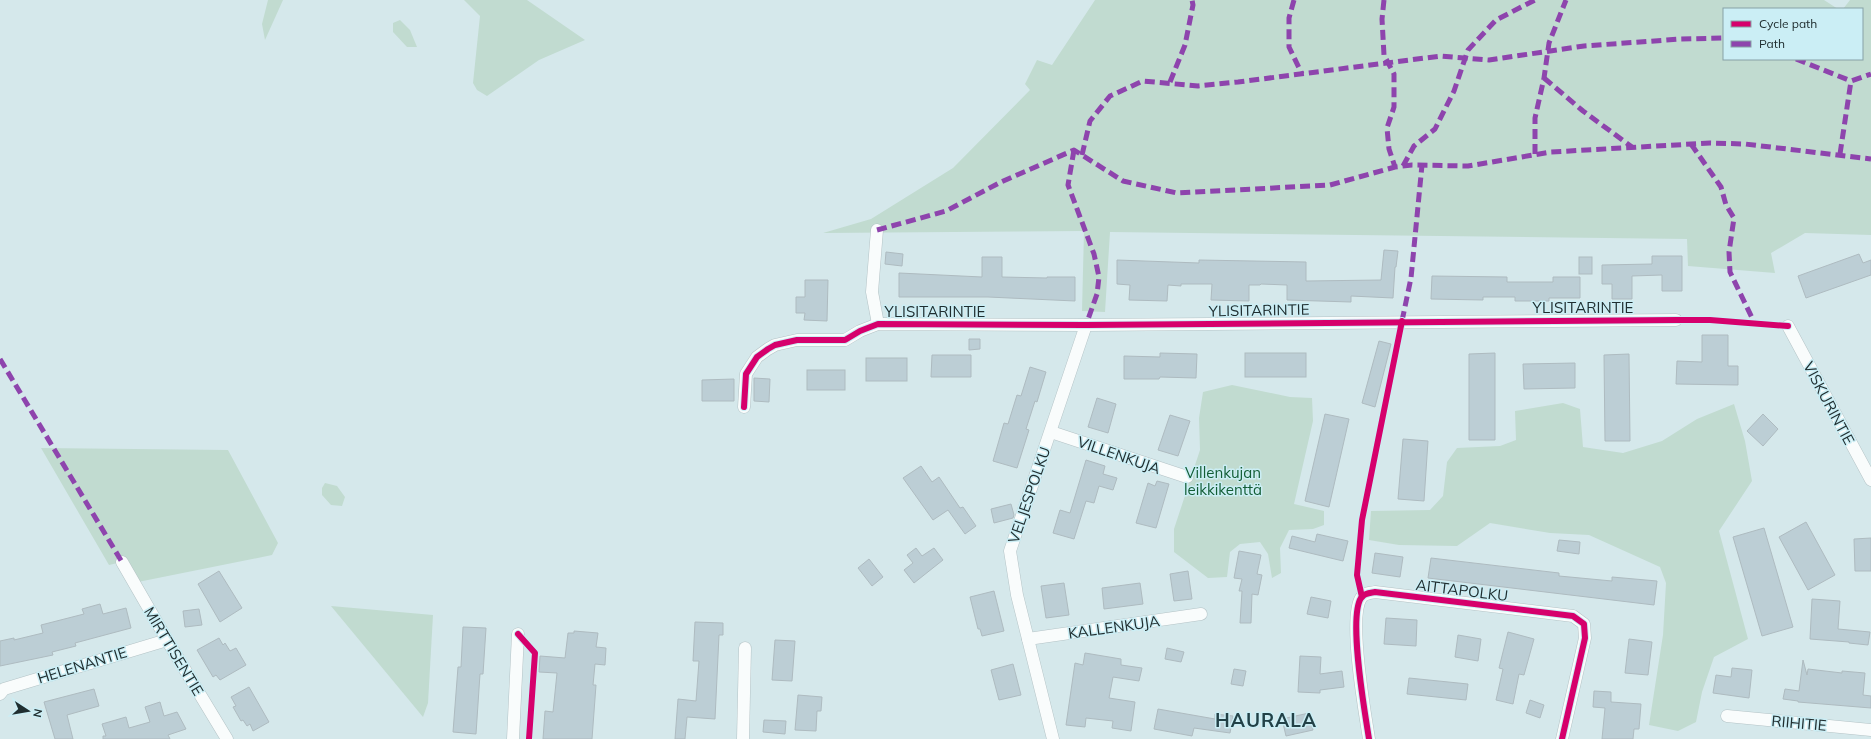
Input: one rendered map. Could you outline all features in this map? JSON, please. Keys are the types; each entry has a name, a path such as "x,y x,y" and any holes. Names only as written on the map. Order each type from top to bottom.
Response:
{"street":[{"path":"877,230 872,292 878,324"},
{"name":"YLISITARINTIE","path":"744,407 746,374 757,357 768,349 775,345 797,340 846,340 860,331 878,324 1676,320"},
{"name":"VELJESPOLKU","path":"1053,739 1017,595 1010,551 1086,324"},
{"name":"VISKURINTIE","path":"1788,326 1871,480"},
{"name":"VILLENKUJA","path":"1051,432 1186,478"},
{"name":"MIRTTISENTIE","path":"122,562 167,640 228,739"},
{"name":"AITTAPOLKU","path":"1369,739 1360,677 1357,616 1362,597 1368,593 1375,592 1573,616 1584,624 1585,638 1562,739"},
{"name":"KALLENKUJA","path":"1028,639 1201,614"},
{"path":"513,739 518,634"},
{"name":"HELENANTIE","path":"0,694 4,689 167,640"},
{"path":"743,739 746,648"},
{"name":"RIIHITIE","path":"1727,716 1871,730"}],"green space":[{"path":"268,0 283,0 265,40 262,24"},
{"path":"464,0 527,0 585,40 539,60 487,96 477,90 473,83 480,16"},
{"path":"1095,0 1824,0 1836,8 1723,8 1723,60 1863,60 1863,8 1844,8 1850,0 1871,0 1871,235 1805,233 1771,253 1775,273 1688,266 1687,239 1110,232 1105,312 1082,311 1084,231 823,233 871,219 953,168 1030,90 1025,84 1037,60 1052,65"},
{"path":"400,20 410,30 417,47 407,47 393,32 393,23"},
{"name":"Villenkujan leikkikenttä","path":"1232,385 1290,397 1312,398 1313,421 1294,504 1324,511 1324,525 1313,529 1289,530 1280,548 1281,573 1272,578 1268,554 1260,542 1240,544 1230,552 1227,577 1208,578 1174,552 1174,529 1200,450 1199,418 1203,392"},
{"path":"1563,403 1580,409 1583,447 1623,453 1662,441 1697,419 1734,404 1745,441 1752,481 1719,531 1748,639 1714,657 1702,692 1696,722 1678,731 1649,725 1663,635 1666,583 1660,567 1589,535 1550,533 1490,523 1457,546 1399,545 1369,540 1371,511 1430,510 1443,496 1447,462 1457,448 1500,446 1516,440 1515,411"},
{"path":"41,448 228,450 278,543 272,555 133,583 122,562 109,565"},
{"path":"325,483 337,486 345,497 342,506 331,505 322,495 322,488"},
{"path":"331,606 433,615 428,703 423,717"}],"building":[{"path":"1384,250 1398,251 1395,267 1393,298 1351,296 1351,302 1287,300 1287,285 1261,284 1249,285 1249,301 1211,300 1212,284 1181,284 1181,286 1168,285 1167,301 1129,300 1130,285 1117,284 1117,260 1199,263 1199,260 1306,262 1306,281 1381,280"},
{"path":"886,252 903,254 902,266 885,264"},
{"path":"1859,254 1863,263 1871,260 1871,275 1806,298 1798,276"},
{"path":"1652,256 1682,256 1682,291 1662,291 1662,275 1632,276 1632,299 1612,299 1612,284 1602,284 1602,265 1652,264"},
{"path":"982,257 1002,257 1002,277 1075,277 1075,301 988,297 899,297 899,273 982,277"},
{"path":"1579,257 1592,257 1592,274 1579,274"},
{"path":"1432,276 1507,277 1507,282 1553,282 1553,277 1580,277 1580,298 1549,298 1549,301 1515,301 1515,297 1483,297 1483,300 1431,299"},
{"path":"805,280 828,280 827,321 804,320 805,313 796,313 796,297 805,297"},
{"path":"1702,335 1728,335 1728,366 1738,366 1738,385 1676,384 1677,361 1702,362"},
{"path":"969,339 980,339 980,349 969,350"},
{"path":"1379,341 1391,344 1375,407 1362,403"},
{"path":"1160,353 1197,354 1196,378 1160,377 1159,379 1124,379 1124,356 1160,357"},
{"path":"1245,353 1306,353 1306,377 1245,377"},
{"path":"1495,353 1495,440 1469,440 1469,354"},
{"path":"1629,354 1630,441 1605,441 1604,355"},
{"path":"932,355 971,355 971,377 931,377"},
{"path":"866,358 907,358 907,381 866,381"},
{"path":"1575,363 1575,388 1524,389 1523,364"},
{"path":"1030,367 1046,372 1037,402 1035,401 1026,429 1029,430 1017,468 993,461 1004,423 1008,424 1017,395 1021,396"},
{"path":"807,370 845,370 845,390 807,390"},
{"path":"754,378 770,379 769,402 754,401"},
{"path":"734,379 734,401 702,401 702,380"},
{"path":"1097,398 1116,404 1108,433 1088,427"},
{"path":"1325,414 1349,419 1329,507 1305,501"},
{"path":"1763,414 1778,429 1763,446 1747,431"},
{"path":"1170,415 1190,421 1178,456 1158,450"},
{"path":"1403,439 1428,441 1424,501 1398,499"},
{"path":"1086,460 1105,466 1103,474 1117,478 1113,490 1099,486 1094,503 1086,501 1074,539 1053,533 1060,510 1070,513"},
{"path":"921,466 932,482 939,477 960,508 963,507 976,526 965,534 948,510 933,520 903,478"},
{"path":"1157,481 1169,484 1156,528 1136,523 1148,483 1155,486"},
{"path":"1011,504 1014,515 1013,518 994,523 991,509"},
{"path":"1806,522 1835,575 1808,590 1779,537"},
{"path":"1764,528 1793,627 1762,636 1733,537"},
{"path":"1317,534 1348,541 1343,561 1289,548 1292,536 1315,542"},
{"path":"1871,538 1871,571 1855,571 1854,539"},
{"path":"1559,540 1580,542 1579,554 1557,551"},
{"path":"916,548 922,556 934,548 943,560 914,583 904,570 913,563 907,555"},
{"path":"1239,551 1261,555 1257,574 1262,575 1258,595 1252,594 1251,623 1240,623 1242,591 1239,591 1242,579 1234,578"},
{"path":"1375,553 1403,557 1400,577 1372,573"},
{"path":"1431,558 1559,573 1559,576 1612,581 1612,577 1657,581 1654,605 1428,578"},
{"path":"869,559 883,577 872,586 858,568"},
{"path":"219,571 242,608 220,622 198,584"},
{"path":"1188,571 1192,599 1174,601 1170,574"},
{"path":"1064,583 1069,615 1046,618 1041,586"},
{"path":"1140,583 1143,604 1104,609 1102,588"},
{"path":"994,591 1004,631 982,636 980,629 978,629 970,597"},
{"path":"1311,597 1331,601 1328,618 1307,614"},
{"path":"1812,599 1840,601 1838,629 1870,632 1868,645 1810,639"},
{"path":"100,604 103,614 126,608 131,628 75,643 76,646 52,652 53,655 0,666 0,641 14,638 14,640 43,633 41,625 84,614 82,609"},
{"path":"199,609 202,625 185,627 183,611"},
{"path":"1386,618 1417,620 1416,646 1384,644"},
{"path":"695,622 723,623 723,635 719,635 715,719 687,717 685,739 675,739 678,699 696,701 699,661 693,661"},
{"path":"463,627 486,628 483,674 480,674 476,734 453,732 458,667 461,667"},
{"path":"574,631 598,633 596,647 606,648 605,665 595,664 593,685 596,685 592,739 543,739 545,711 553,712 557,673 539,672 540,656 565,658 568,633 574,633"},
{"path":"1508,632 1534,639 1524,675 1519,674 1513,704 1496,700 1503,669 1499,668"},
{"path":"1458,635 1481,639 1478,661 1455,657"},
{"path":"219,638 223,645 225,643 230,651 236,648 246,665 220,680 216,675 213,677 197,650"},
{"path":"1629,639 1652,642 1648,675 1625,673"},
{"path":"775,640 795,641 792,681 772,680"},
{"path":"1167,648 1184,652 1181,662 1165,659"},
{"path":"1085,653 1121,659 1121,665 1142,668 1139,681 1113,677 1109,698 1135,702 1131,731 1112,728 1113,721 1086,718 1085,727 1066,725 1075,663 1083,665"},
{"path":"1300,656 1321,657 1320,674 1342,671 1344,687 1320,690 1320,693 1298,692"},
{"path":"1803,660 1807,675 1808,669 1842,673 1842,671 1865,673 1863,695 1871,696 1871,708 1798,702 1783,699 1785,689 1799,691"},
{"path":"1013,664 1021,695 999,700 991,670"},
{"path":"1732,668 1752,670 1749,698 1713,693 1716,675 1731,677"},
{"path":"1234,669 1246,671 1243,686 1231,684"},
{"path":"1409,678 1468,684 1466,700 1407,694"},
{"path":"249,687 269,722 253,731 250,724 247,726 243,720 241,721 233,707 236,706 231,697"},
{"path":"94,689 99,706 67,715 73,739 55,739 44,702"},
{"path":"1594,691 1611,692 1611,702 1641,704 1639,729 1634,729 1633,739 1602,739 1605,708 1593,707"},
{"path":"798,695 822,697 821,711 817,711 816,731 795,730"},
{"path":"1530,700 1544,705 1540,718 1526,713"},
{"path":"160,702 164,716 177,712 186,729 168,735 170,739 103,739 103,736 106,736 102,724 126,717 129,728 150,722 145,707"},
{"path":"1158,709 1215,719 1215,714 1233,716 1230,733 1194,728 1192,736 1154,729"},
{"path":"1309,713 1313,730 1286,736 1282,719"},
{"path":"764,720 786,721 785,734 763,732"}],"marked path":[{"path":"1170,82 1185,45 1193,5 1192,0"},
{"path":"1294,0 1289,18 1289,47 1302,74"},
{"path":"1384,0 1382,19 1384,55 1394,74 1394,107 1387,128 1389,149 1395,167"},
{"path":"1403,166 1414,146 1435,129 1454,91 1468,50 1496,20 1535,0"},
{"path":"1535,154 1535,118 1544,78 1549,43 1566,0"},
{"path":"1082,155 1090,121 1110,96 1143,81 1198,86 1441,56 1489,60 1584,46 1681,39 1723,38"},
{"path":"1798,60 1851,81"},
{"path":"1840,154 1851,81 1871,74"},
{"path":"1544,78 1583,111 1632,147"},
{"path":"877,230 946,211 1001,182 1074,150 1123,181 1177,193 1330,185 1395,167 1412,165 1468,166 1551,152 1710,143 1745,144 1871,159"},
{"path":"1691,144 1721,187 1726,205 1734,218 1729,252 1730,272 1755,324"},
{"path":"1074,150 1068,185 1094,254 1099,277 1097,294 1086,325"},
{"path":"1402,321 1411,278 1422,165"},
{"path":"0,359 122,562"}],"cycle path":[{"path":"744,407 746,374 757,357 768,349 775,345 797,340 845,340 860,331 878,324 1086,325 1710,320 1788,326"},
{"path":"1362,597 1357,575 1362,520 1402,321"},
{"path":"1369,739 1361,688 1356,625 1357,609 1362,596 1375,592 1573,616 1584,624 1585,638 1562,739"},
{"path":"518,634 535,653 529,739"}],"district":[{"name":"HAURALA","path":"1266,720"}]}
